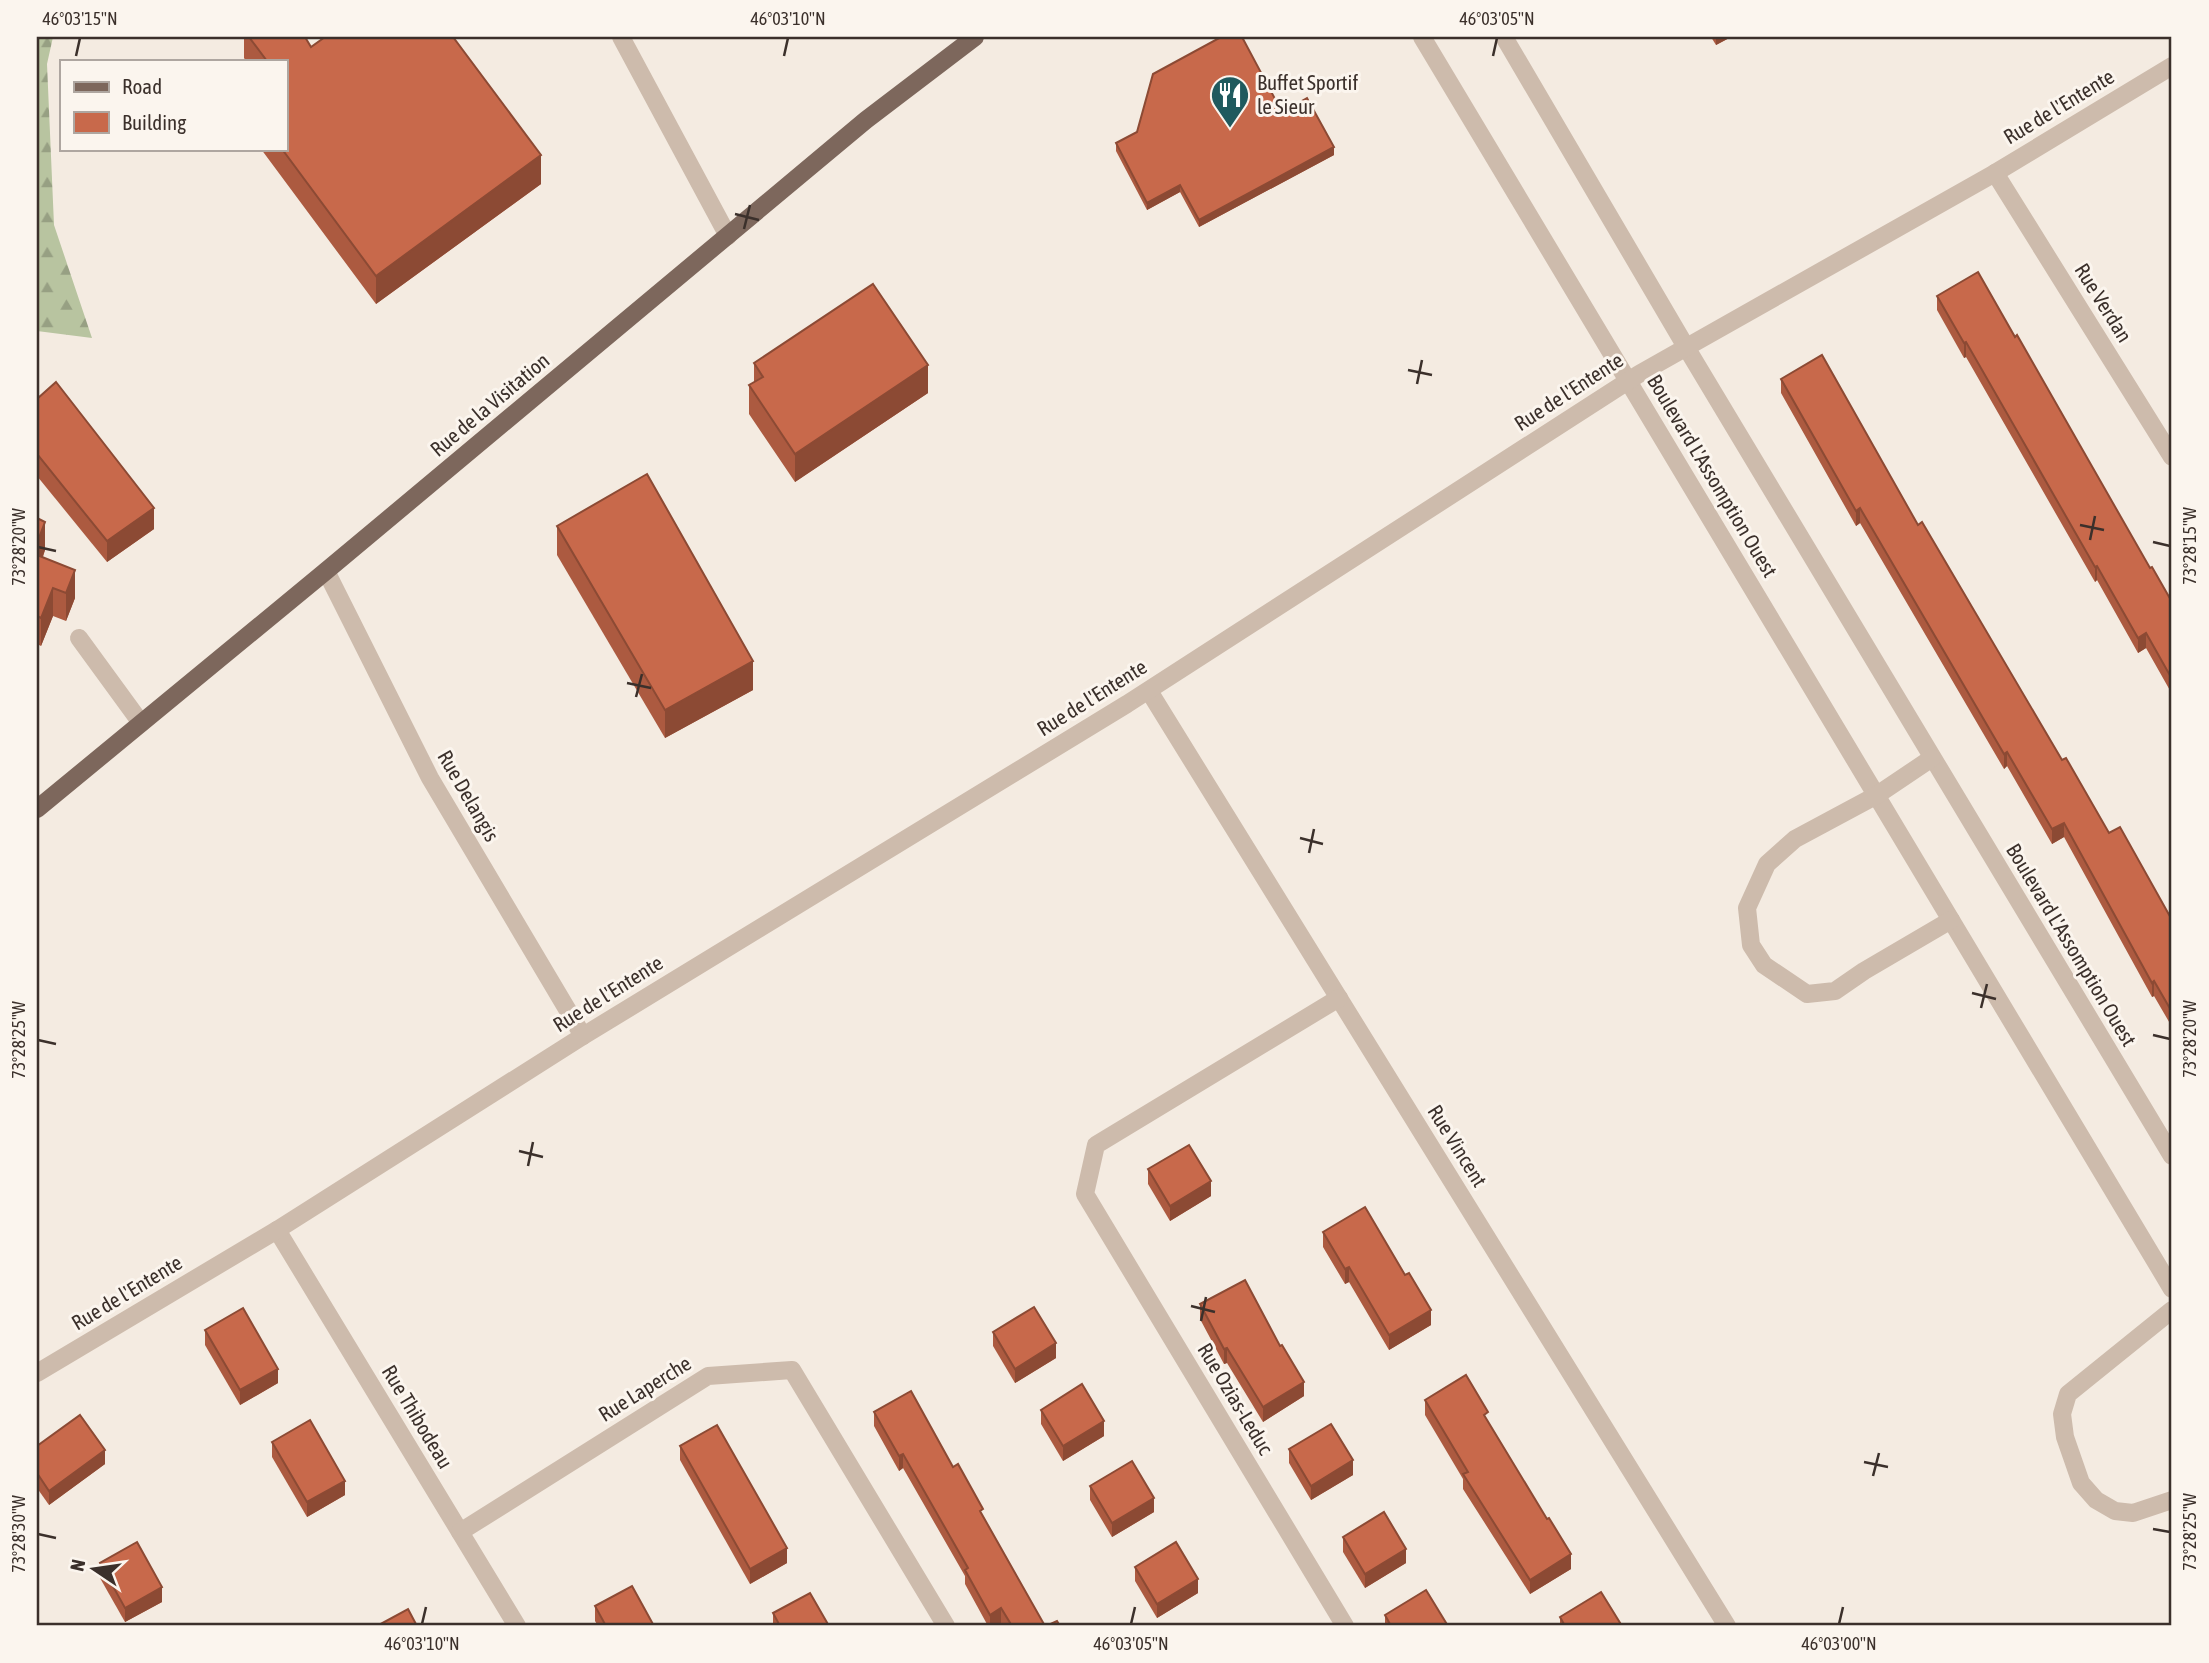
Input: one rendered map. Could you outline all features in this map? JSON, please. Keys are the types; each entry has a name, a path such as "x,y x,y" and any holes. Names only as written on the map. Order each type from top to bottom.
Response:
{"main road":[{"name":"Rue de la Visitation","path":"37,809 866,120 975,37"}],"street":[{"path":"621,37 728,236"},
{"name":"Boulevard L'Assomption Ouest","path":"1422,37 2172,1289"},
{"name":"Boulevard L'Assomption Ouest","path":"1504,37 1686,347 2172,1156"},
{"name":"Rue de l'Entente","path":"37,1373 277,1230 583,1036 1149,691 1628,381 1995,173 2172,66"},
{"name":"Rue Verdan","path":"1995,173 2172,457"},
{"name":"Rue Delangis","path":"326,571 430,778 583,1036"},
{"path":"79,638 141,723"},
{"name":"Rue Vincent","path":"1149,691 1727,1626"},
{"path":"1932,758 1877,795 1795,839 1767,864 1747,908 1751,945 1765,965 1807,994 1835,991 1951,920"},
{"name":"Rue Ozias-Leduc","path":"1339,998 1096,1145 1085,1194 1345,1626"},
{"name":"Rue Thibodeau","path":"277,1230 517,1626"},
{"path":"2172,1310 2068,1394 2062,1414 2065,1437 2081,1483 2096,1500 2115,1511 2133,1513 2172,1500"},
{"name":"Rue Laperche","path":"460,1532 708,1376 792,1370 946,1626"}],"green space":[{"path":"37,37 53,37 47,64 54,225 92,338 37,331"}],"building":[{"path":"249,37 305,37 311,47 325,37 453,37 541,155 376,276 283,150 287,150 287,60 266,60"},
{"name":"Buffet Sportif le Sieur","path":"1221,37 1242,37 1282,112 1307,98 1334,147 1199,220 1180,185 1147,203 1116,143 1137,132 1153,74"},
{"path":"1978,272 2172,602 2172,679 2146,633 2138,638 1937,296"},
{"path":"873,284 928,365 795,454 749,385 763,377 754,363"},
{"path":"1822,355 1918,525 1922,522 2062,760 2066,758 2109,833 2120,827 2172,920 2172,1012 2154,981 2152,983 2064,823 2052,829 2007,752 2004,754 1860,508 1856,511 1781,379"},
{"path":"56,382 154,508 107,541 37,454 37,399"},
{"path":"647,474 753,661 665,710 557,526"},
{"path":"37,518 45,522 37,543"},
{"path":"37,555 75,570 66,593 53,588 41,618 37,616"},
{"path":"1189,1145 1211,1181 1170,1206 1148,1169"},
{"path":"1365,1207 1405,1275 1409,1273 1431,1310 1389,1335 1349,1267 1345,1269 1323,1232"},
{"path":"1245,1280 1280,1346 1282,1345 1304,1382 1263,1407 1227,1348 1224,1349 1200,1304"},
{"path":"1034,1307 1056,1343 1015,1369 993,1332"},
{"path":"243,1308 278,1369 240,1390 205,1330"},
{"path":"1466,1375 1488,1412 1484,1415 1571,1554 1530,1580 1463,1474 1468,1472 1425,1400"},
{"path":"1082,1384 1104,1421 1063,1446 1041,1410"},
{"path":"911,1391 953,1467 958,1464 983,1509 980,1511 1045,1626 1012,1626 1001,1608 990,1615 965,1570 968,1568 903,1454 899,1456 874,1412"},
{"path":"80,1415 105,1450 49,1491 37,1473 37,1446"},
{"path":"310,1420 345,1481 307,1502 272,1442"},
{"path":"1331,1424 1353,1460 1311,1486 1289,1449"},
{"path":"717,1425 787,1548 750,1569 680,1446"},
{"path":"1132,1461 1154,1498 1112,1523 1090,1486"},
{"path":"1384,1512 1406,1549 1365,1574 1343,1537"},
{"path":"137,1542 162,1587 125,1608 100,1563"},
{"path":"1176,1542 1198,1579 1157,1604 1135,1567"},
{"path":"632,1586 654,1626 606,1626 595,1606"},
{"path":"1426,1590 1448,1626 1391,1626 1385,1615"},
{"path":"1601,1592 1622,1626 1565,1626 1560,1617"},
{"path":"810,1593 829,1626 780,1626 773,1613"},
{"path":"408,1609 417,1626 377,1626"},
{"path":"1057,1621 1060,1626 1046,1626"}],"place":[{"name":"Buffet Sportif le Sieur","path":"1230,129"}]}
